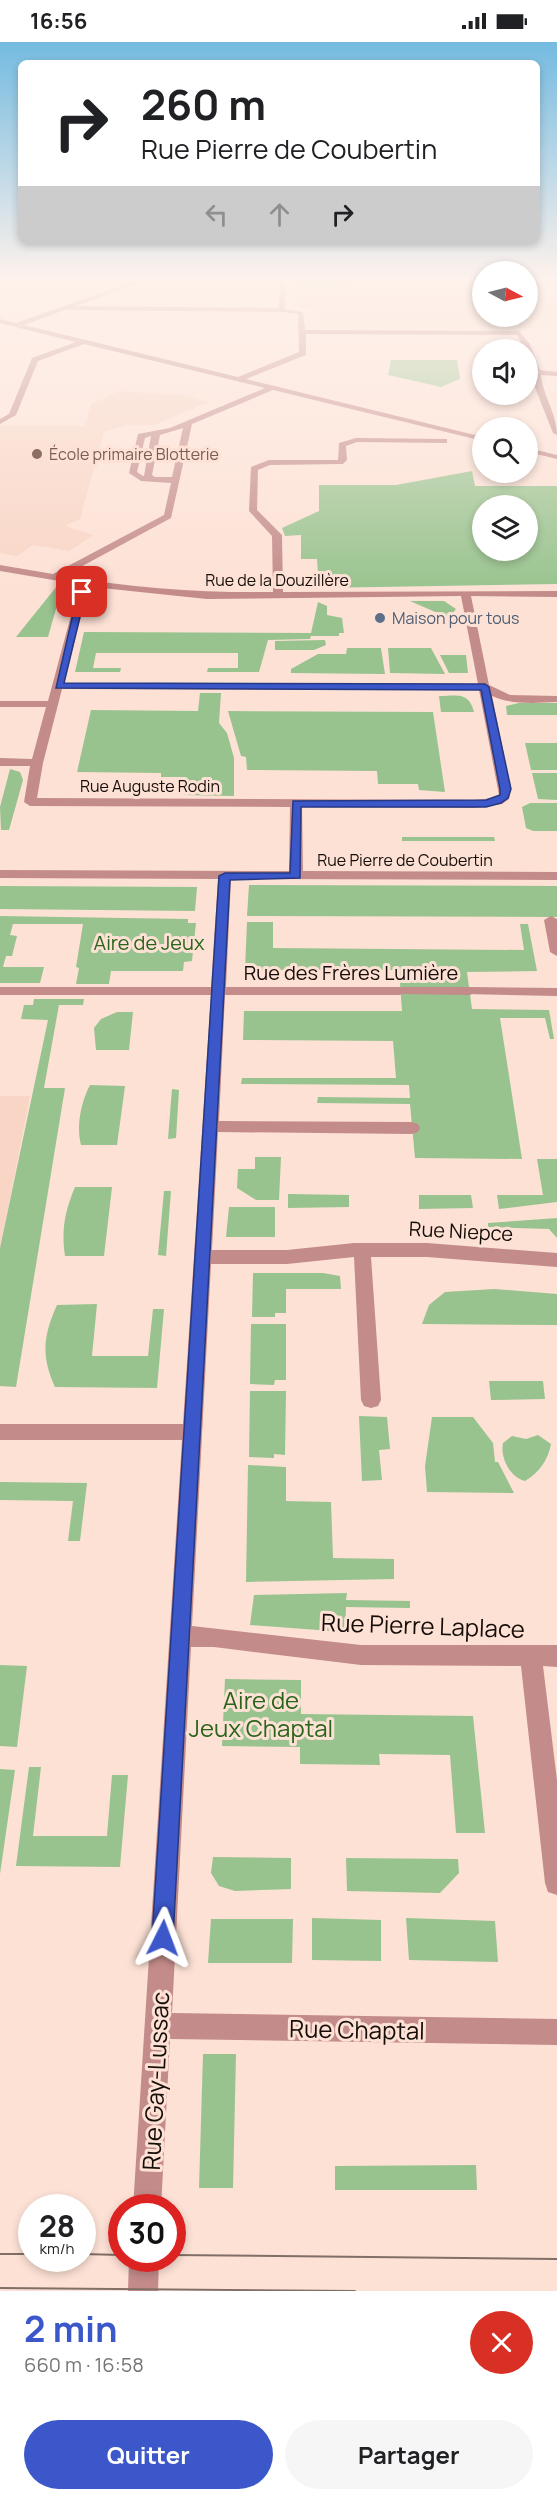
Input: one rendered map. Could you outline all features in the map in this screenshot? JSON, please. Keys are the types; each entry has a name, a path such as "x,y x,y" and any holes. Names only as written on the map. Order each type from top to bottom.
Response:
{"street":[{"path":"0,422 12,416 26,383"},
{"path":"256,383 472,437"},
{"path":"538,385 557,432"},
{"path":"177,480 153,480 141,478 133,473 141,436 172,430 273,387"},
{"path":"55,577 168,516 188,423"},
{"path":"444,441 450,431"},
{"path":"153,480 148,475 156,433"},
{"path":"278,596 277,535 253,511 254,470 269,463 340,462 343,460 342,446 356,440 472,440"},
{"path":"538,452 557,457"},
{"name":"Rue de la Douzillère","path":"0,568 140,591 207,596 557,594"},
{"name":"Rue Auguste Rodin","path":"90,583 82,592 37,763 30,802 474,804 498,801 505,796 506,789 485,687"},
{"path":"465,593 485,687 495,696 510,699 557,699"},
{"path":"59,686 485,687"},
{"path":"0,704 54,704"},
{"path":"0,762 37,763"},
{"path":"296,804 296,876"},
{"name":"Rue Pierre de Coubertin","path":"0,874 557,876"},
{"name":"Rue Gay-Lussac","path":"148,2194 225,876"},
{"path":"551,920 557,952"},
{"name":"Rue des Frères Lumière","path":"0,991 557,992"},
{"path":"210,1126 412,1128"},
{"path":"362,1250 371,1400"},
{"name":"Rue Niepce","path":"202,1257 286,1257 362,1250 427,1250 557,1260"},
{"path":"0,1432 192,1432"},
{"name":"Rue Pierre Laplace","path":"180,1636 214,1637 362,1655 557,1656"},
{"path":"531,1656 557,1883"},
{"name":"Rue Chaptal","path":"158,2026 557,2032"},
{"path":"143,2291 144,2272"}],"shaded area":[{"path":"120,391 183,395 209,402 154,425 126,425 104,432 80,519 65,526 94,535 69,551 33,545 17,556 0,553 0,426 85,426 91,404"},
{"path":"0,1096 30,1096 0,1248"}],"green space":[{"path":"423,383 451,383 441,387"},
{"path":"472,471 472,483 475,486 557,486 557,584 319,588 317,559 301,559 301,535 285,536 282,528 319,511 319,485 396,485"},
{"path":"57,586 70,591 69,595 60,595 48,637 16,637"},
{"path":"410,601 444,601 456,609 449,618"},
{"path":"318,602 327,606 327,615 342,618 344,633 339,633 339,636 311,636 310,639 268,640 259,672 207,672 208,668 238,668 238,653 96,653 93,668 121,668 120,672 75,672 84,632 311,633"},
{"path":"325,640 326,645 314,650 275,650 275,641"},
{"path":"347,648 381,648 385,674 291,673 291,669 318,654 346,654"},
{"path":"388,648 431,648 445,674 390,673"},
{"path":"440,655 466,655 468,673 449,673"},
{"path":"200,693 221,693 219,723 227,733 234,758 234,796 184,795 186,777 161,777 161,773 77,772 91,710 198,711"},
{"path":"439,696 461,696 469,701 474,712 441,712"},
{"path":"519,703 557,703 557,715 507,715 506,706"},
{"path":"228,711 433,712 445,792 419,790 418,784 378,784 377,771 247,770 246,757 241,756"},
{"path":"525,743 557,743 557,770 531,770"},
{"path":"10,769 20,772 23,780 9,830 1,830 0,807"},
{"path":"532,773 557,773 557,800 538,799"},
{"path":"530,803 557,803 557,831 533,831 526,828 522,807"},
{"path":"402,837 494,837 495,841 402,841"},
{"path":"249,885 557,886 557,917 247,916"},
{"path":"0,886 197,887 195,911 0,909"},
{"name":"Aire de Jeux","path":"0,916 188,919 188,923 196,923 192,961 184,962 183,971 111,971 109,984 76,984 79,968 76,967 83,924 13,924 10,935 17,936 12,956 6,956 3,967 44,967 40,983 0,983"},
{"path":"247,922 273,922 273,948 524,950 520,924 528,924 537,971 467,972 472,1009 549,1010 554,1039 550,1039 545,1018 500,1018 522,1159 415,1158 410,1104 317,1103 318,1097 410,1098 409,1085 241,1084 242,1078 396,1078 393,1041 243,1040 244,1011 402,1011 399,970 245,970"},
{"path":"34,999 84,999 83,1005 59,1005 44,1088 65,1088 16,1387 0,1386 0,1248 48,1020 21,1019 24,1005 33,1005"},
{"path":"117,1012 133,1012 129,1050 96,1050 94,1028 101,1019"},
{"path":"90,1085 125,1086 117,1145 81,1145 80,1114"},
{"path":"172,1089 179,1090 176,1138 168,1139"},
{"path":"255,1157 281,1157 279,1200 256,1200 237,1188 238,1169 255,1169"},
{"path":"537,1159 557,1159 557,1202 499,1209 497,1195 543,1195"},
{"path":"75,1187 112,1187 104,1256 65,1256 63,1238 65,1221"},
{"path":"164,1191 171,1191 166,1256 158,1255"},
{"path":"288,1194 349,1195 349,1207 288,1208"},
{"path":"419,1195 471,1195 473,1208 419,1209"},
{"path":"229,1207 275,1207 275,1237 226,1237"},
{"path":"557,1218 557,1238 549,1229 488,1227 488,1223"},
{"path":"253,1273 323,1273 340,1276 341,1289 286,1289 286,1313 275,1313 275,1317 252,1317"},
{"path":"494,1289 557,1294 557,1325 422,1324 429,1305 445,1292"},
{"path":"97,1304 92,1356 148,1356 153,1309 164,1309 157,1388 55,1387 47,1365 46,1346 49,1327 57,1305"},
{"path":"251,1324 286,1324 286,1380 275,1380 274,1385 250,1384"},
{"path":"489,1381 543,1381 545,1399 491,1400"},
{"path":"250,1391 286,1391 285,1455 274,1454 274,1458 249,1457"},
{"path":"359,1416 387,1417 390,1449 379,1450 382,1480 362,1481"},
{"path":"432,1417 473,1417 493,1443 495,1462 498,1462 514,1493 427,1492 425,1466"},
{"path":"538,1435 551,1444 550,1450 539,1470 525,1481 507,1466 503,1455 503,1443 512,1436 526,1439"},
{"path":"248,1465 286,1467 286,1501 331,1502 333,1558 394,1559 394,1579 246,1582"},
{"path":"0,1482 87,1483 80,1541 68,1541 73,1501 0,1500"},
{"path":"347,1593 346,1600 410,1601 410,1608 346,1607 345,1632 250,1625 254,1595"},
{"path":"0,1665 27,1666 17,1747 0,1746"},
{"name":"Aire de Jeux Chaptal","path":"225,1679 301,1680 301,1714 473,1716 485,1833 456,1833 450,1755 379,1754 380,1765 300,1764 300,1747 222,1746"},
{"path":"29,1767 41,1767 33,1836 107,1836 112,1775 128,1775 120,1867 16,1866"},
{"path":"0,1769 15,1770 0,1874"},
{"path":"213,1857 291,1858 291,1889 235,1891 219,1886 211,1873"},
{"path":"346,1858 458,1859 459,1873 440,1893 347,1891"},
{"path":"312,1918 381,1920 381,1961 312,1960"},
{"path":"406,1918 495,1921 498,1962 409,1960"},
{"path":"211,1919 293,1919 292,1963 208,1963"},
{"path":"203,2054 236,2054 233,2188 199,2188"},
{"path":"476,2165 477,2190 335,2190 335,2166"}],"tram line":[{"path":"0,2254 18,2254"},
{"path":"96,2254 108,2255"},
{"path":"186,2255 557,2259"},
{"path":"0,2288 355,2291"}],"place":[{"name":"École primaire Blotterie","path":"37,454"},
{"name":"Maison pour tous","path":"380,618"}],"route":[{"path":"82,592 59,686 485,687 506,789 505,796 498,801 486,804 296,804 296,876 225,876 163,1938"}]}
